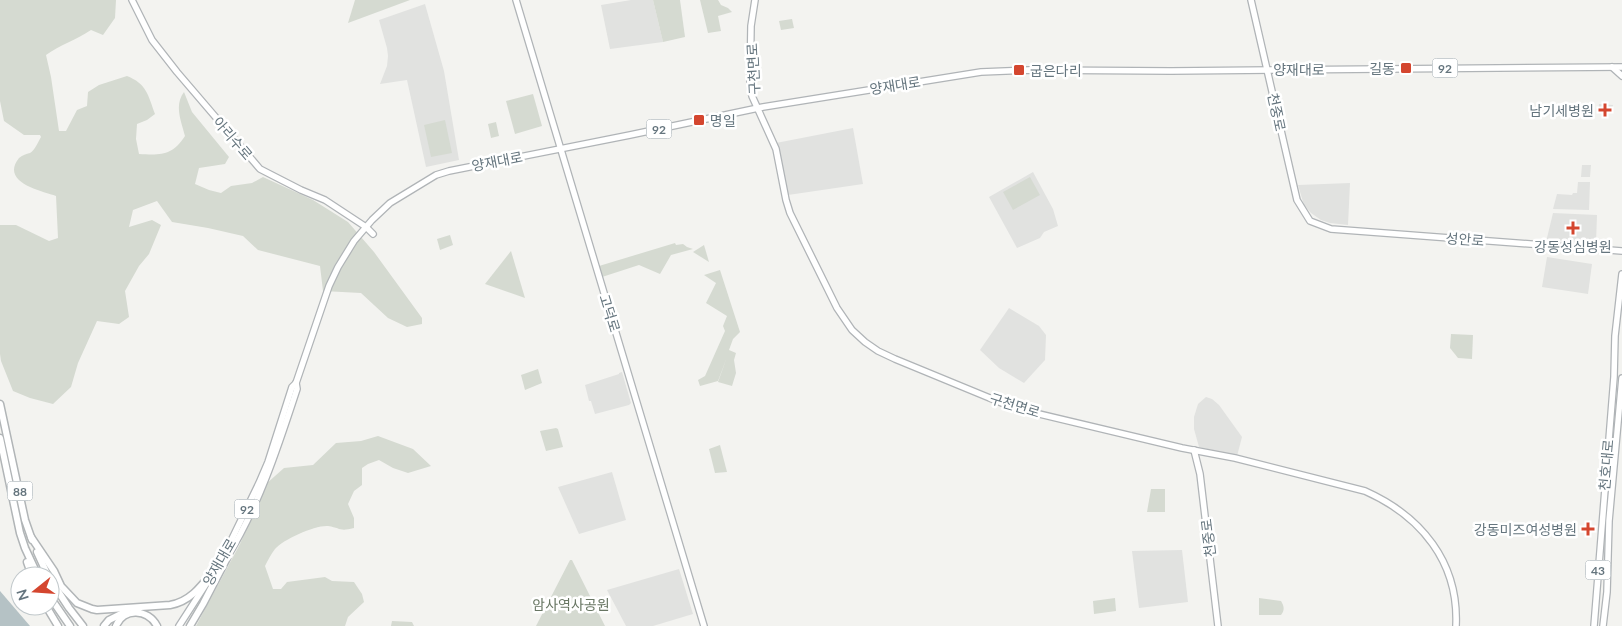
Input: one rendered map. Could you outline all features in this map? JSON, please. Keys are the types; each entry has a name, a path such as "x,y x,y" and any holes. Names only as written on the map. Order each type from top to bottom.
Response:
{"highway":[{"name":"88","path":"0,404 25,520 44,566"},
{"name":"88","path":"0,438 14,509 25,548 33,566"},
{"path":"31,537 54,570 61,586 77,603 97,610 170,605 185,601 194,594 218,565"},
{"path":"25,548 28,566"},
{"path":"190,626 204,604 228,556"},
{"path":"60,594 83,626"},
{"path":"104,626 109,620 119,614 137,608"},
{"path":"60,612 70,626"},
{"path":"116,626 122,617 134,612 147,615 157,626"}],"main road":[{"name":"아리수로","path":"132,0 152,40 260,168 301,190 325,200 366,227 373,234"},
{"name":"고덕로","path":"516,0 704,626"},
{"name":"구천면로","path":"755,0 751,26 750,87 752,96 776,149 790,213 837,308 852,330 865,342 895,359 1014,408 1235,458 1365,491 1394,505 1422,530 1433,544 1453,583 1456,626"},
{"name":"천중로","path":"1251,0 1297,200 1310,221"},
{"path":"1612,67 1622,76"},
{"name":"양재대로","path":"178,626 218,565 259,483 332,279 347,252 366,227 390,203 436,175 449,170 757,108 950,76 989,72 1622,67"},
{"name":"성안로","path":"1310,221 1331,229 1622,250"},
{"name":"천호대로","path":"1594,626 1614,377 1615,336 1622,274"},
{"name":"천호대로","path":"1604,626 1612,495 1622,378"},
{"name":"양재대로","path":"183,626 228,556 254,506 272,463 297,389 296,383"},
{"name":"천중로","path":"1194,450 1200,474 1218,626"},
{"path":"1604,494 1608,491 1612,495"}],"shaded area":[{"path":"631,0 653,0 663,42 610,49 601,5"},
{"path":"425,4 444,71 459,160 426,167 407,80 380,84 387,66 388,56 379,20"},
{"name":"남기세병원","path":"1599,104 1613,105 1612,112 1598,113"},
{"path":"853,128 863,184 788,195 779,148 776,143"},
{"path":"1582,165 1591,165 1590,177 1581,177"},
{"path":"1033,172 1053,209 1058,226 1044,232 1040,238 1017,248 989,197"},
{"name":"강동성심병원","path":"1578,182 1590,182 1589,210 1553,209 1557,194 1572,195 1577,193"},
{"path":"1350,183 1348,225 1330,223 1321,220 1311,213 1304,205 1298,185"},
{"name":"강동성심병원","path":"1553,213 1597,215 1596,243 1546,242"},
{"path":"1547,257 1592,264 1588,294 1542,287"},
{"path":"1009,308 1039,326 1046,335 1045,360 1024,383 999,368 980,350"},
{"path":"622,372 631,403 595,414 585,385"},
{"path":"1206,397 1219,405 1242,437 1237,456 1199,447 1194,429 1194,417 1198,404"},
{"path":"612,472 626,520 579,534 558,487"},
{"path":"1182,550 1188,602 1139,608 1132,551"},
{"path":"679,569 693,614 653,626 626,626 607,590"},
{"path":"0,591 10,603 10,616 21,616 30,626 0,626"}],"green space":[{"path":"0,0 116,0 115,18 103,35 91,30 46,55 59,131 66,131 77,110 87,106 88,92 99,85 127,76 134,79 146,91 155,114 137,124 136,139 139,154 165,153 171,151 185,136 179,108 179,102 184,92 192,112 229,157 225,164 199,168 195,184 221,193 231,186 252,183 263,177 313,200 348,222 374,252 422,318 422,324 407,327 388,318 361,293 323,291 320,266 258,250 243,236 172,222 157,201 133,210 129,227 152,220 161,225 149,254 139,266 125,291 129,317 119,324 97,321 78,363 71,387 53,404 13,391 0,354 0,225 16,225 49,241 58,238 56,196 24,184 15,173 14,166 19,158 32,152 41,137 40,135 24,135 4,121 0,101"},
{"path":"355,0 410,0 348,23"},
{"path":"653,0 680,0 685,37 663,42"},
{"path":"700,0 718,0 721,5 732,12 718,16 721,31 708,33"},
{"path":"792,19 794,28 781,30 779,21"},
{"path":"533,94 542,126 515,134 506,101"},
{"path":"445,120 452,153 431,157 424,125"},
{"path":"496,122 499,136 491,138 488,124"},
{"path":"1030,177 1040,195 1013,210 1003,192"},
{"path":"450,235 453,245 440,250 437,239"},
{"path":"675,243 676,245 683,244 693,249 671,255 660,274 639,265 602,277 599,266"},
{"path":"704,245 709,262 693,252"},
{"path":"511,251 525,298 485,284"},
{"path":"720,270 740,332 733,339 729,350 736,353 734,360 736,373 732,386 718,382 727,357 718,381 700,386 698,380 705,376 725,331 723,326 727,316 706,303 716,283 704,275"},
{"path":"1451,334 1473,335 1472,359 1458,358 1450,348"},
{"path":"538,369 542,383 525,390 521,375"},
{"path":"558,429 563,447 546,451 540,431"},
{"path":"378,436 413,449 431,466 408,473 393,468 379,460 368,464 362,468 362,485 354,491 348,504 354,518 354,528 343,530 322,526 300,533 279,545 265,566 273,589 281,589 287,582 325,577 332,581 354,582 362,594 364,602 348,617 345,626 196,626 240,544 266,484 284,468 313,465 336,443 361,441"},
{"path":"720,445 727,472 715,473 709,449"},
{"path":"1151,489 1165,489 1165,512 1147,512"},
{"name":"암사역사공원","path":"570,560 572,560 605,626 536,626"},
{"path":"1115,598 1116,611 1094,614 1093,601"},
{"path":"1259,598 1281,601 1284,608 1281,615 1259,615"},
{"path":"392,621 412,622 414,626 391,626"}],"place":[{"name":"길동","path":"1406,68"},
{"name":"굽은다리","path":"1019,70"},
{"name":"남기세병원","path":"1605,110"},
{"name":"명일","path":"699,120"},
{"name":"강동성심병원","path":"1573,228"},
{"name":"강동미즈여성병원","path":"1588,529"}]}
